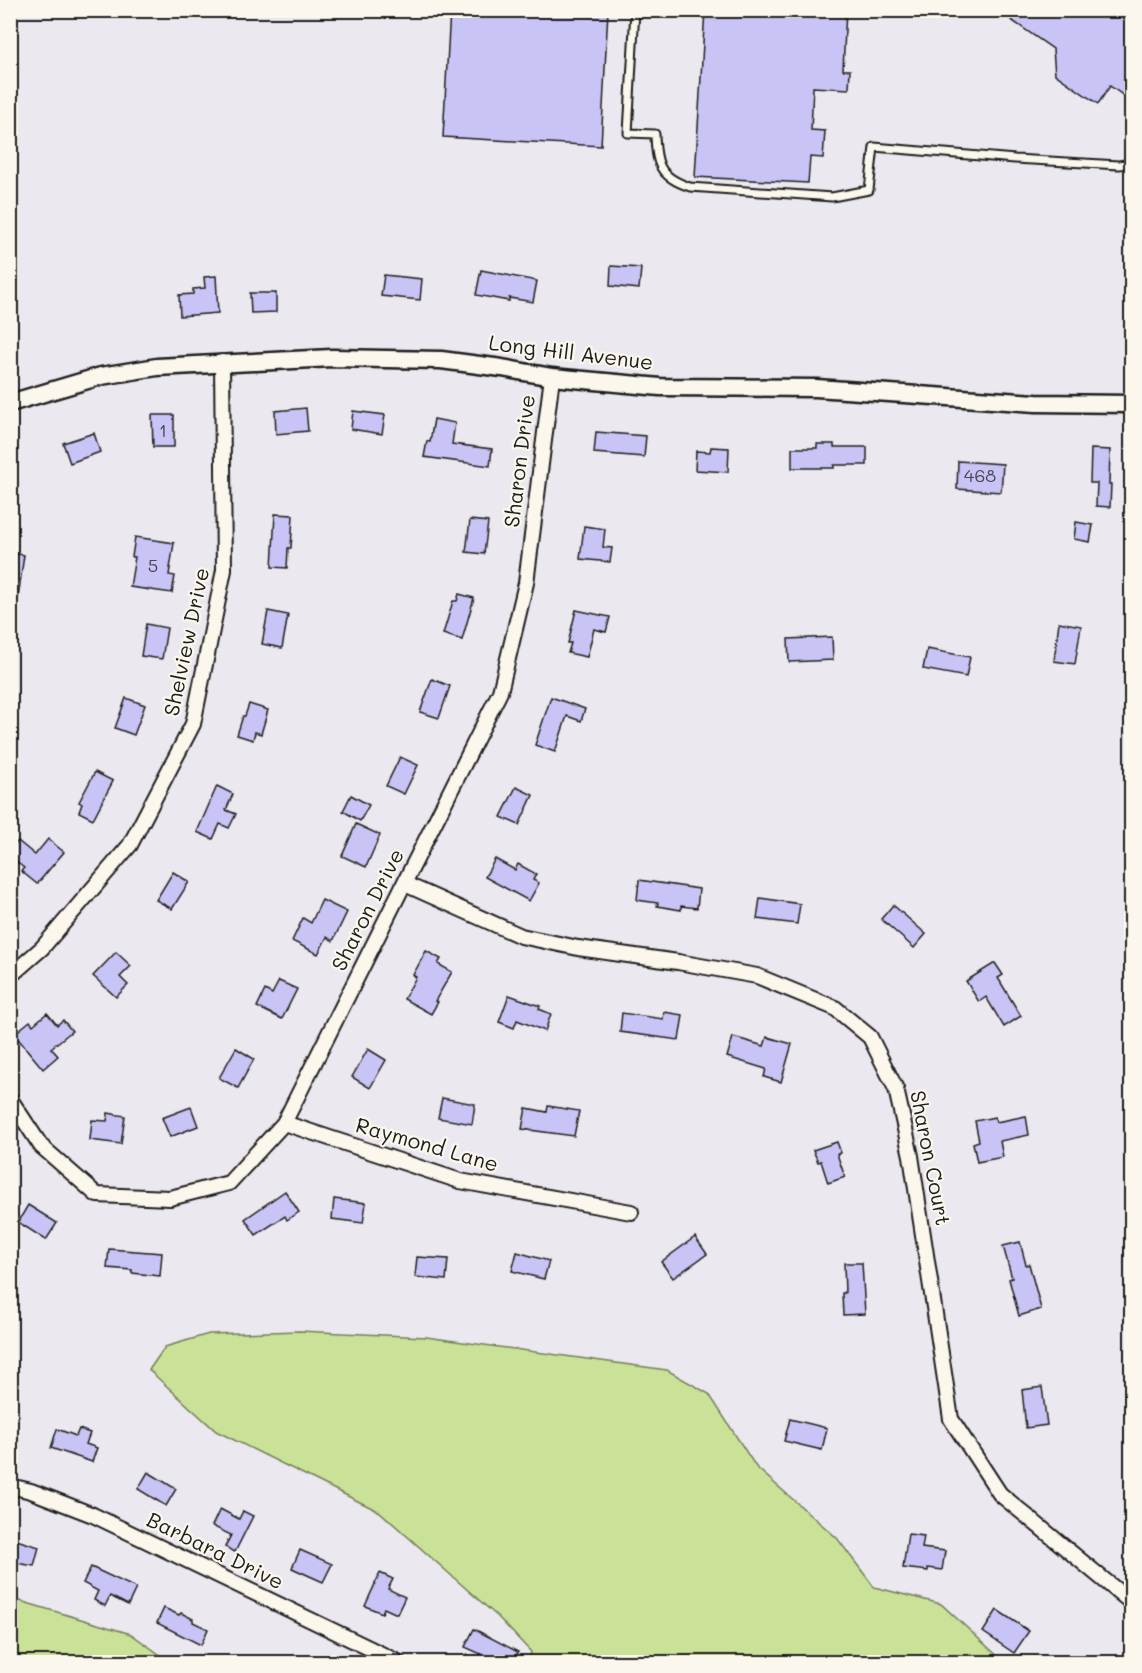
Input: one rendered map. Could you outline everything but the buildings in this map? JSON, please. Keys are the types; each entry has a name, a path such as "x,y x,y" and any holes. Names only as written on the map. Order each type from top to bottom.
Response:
{"street":[{"name":"Long Hill Avenue","path":"10,403 101,376 156,367 333,358 441,360 552,377 660,387 816,388 1036,403 1131,404"},
{"name":"Shelview Drive","path":"10,976 42,948 130,845 193,724 225,570 222,362"},
{"name":"Sharon Drive","path":"10,1099 41,1146 97,1195 170,1198 230,1183 284,1123 500,692 526,583 552,377"},
{"name":"Sharon Court","path":"405,884 521,936 578,948 757,976 835,1008 870,1037 897,1089 911,1156 951,1419 1000,1494 1131,1603"},
{"name":"Raymond Lane","path":"284,1123 460,1181 631,1212"},
{"name":"Barbara Drive","path":"10,1486 31,1491 93,1515 398,1662"}],"lane":[{"path":"635,10 628,133 655,134 660,168 670,178 690,187 832,197 869,190 874,147 1015,159 1119,165 1131,163"}],"green space":[{"path":"299,1331 426,1337 667,1370 709,1394 756,1467 837,1538 874,1587 941,1604 1004,1662 529,1662 531,1652 498,1617 380,1512 216,1431 149,1370 165,1347 209,1334"},
{"path":"10,1598 131,1634 170,1662 11,1662"}]}
